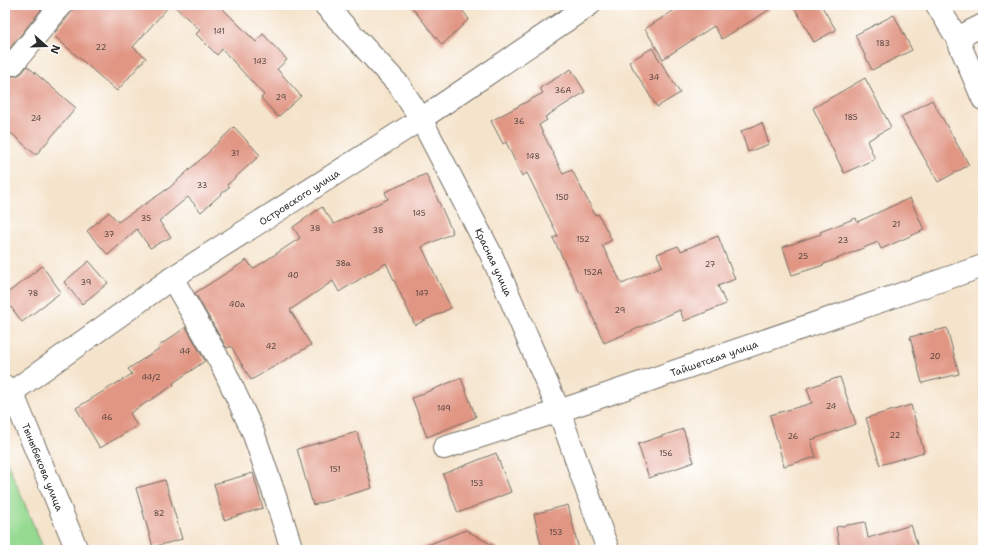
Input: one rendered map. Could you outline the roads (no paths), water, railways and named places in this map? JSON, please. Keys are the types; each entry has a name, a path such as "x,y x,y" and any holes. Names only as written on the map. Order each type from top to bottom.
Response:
{"street":[{"path":"12,64 61,5"},
{"name":"Красная улица","path":"325,5 399,85 421,119 491,254 559,412 608,550"},
{"name":"Островского улица","path":"8,389 172,278 421,119 589,5"},
{"path":"936,5 957,38 983,99"},
{"path":"957,38 983,25"},
{"name":"Тайшетская улица","path":"444,448 559,412 983,266"},
{"path":"172,278 222,365 253,432 292,550"},
{"name":"Тыныбекова улица","path":"8,389 77,550"}]}
